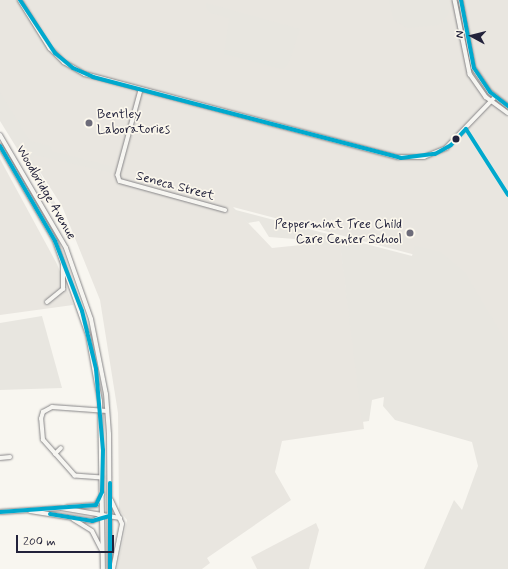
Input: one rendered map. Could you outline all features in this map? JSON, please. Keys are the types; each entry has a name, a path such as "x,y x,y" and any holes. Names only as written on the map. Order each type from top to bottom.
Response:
{"main road":[{"name":"Woodbridge Avenue","path":"0,135 53,222 78,277 99,350 107,411 112,569"},
{"name":"Woodbridge Avenue","path":"0,146 41,214 63,260 88,336 101,411 102,492 104,516 102,556 103,569"},
{"path":"47,302 63,289 63,260"},
{"path":"0,512 96,505 102,492"},
{"path":"110,496 122,524 112,569"},
{"path":"61,508 120,518"},
{"path":"21,510 92,520 104,516"},
{"path":"66,516 92,531 99,540 102,556"}],"street":[{"path":"20,0 47,44 64,62 88,75 407,158 429,156 446,148 495,97"},
{"path":"455,0 468,69 477,86 491,102 508,113"},
{"path":"461,0 472,63 481,81 495,97 508,106"},
{"name":"Seneca Street","path":"141,90 118,175 120,181 225,210"},
{"path":"102,478 75,476 55,454 42,435 43,412 52,408 107,411"},
{"path":"55,454 61,448"},
{"path":"0,458 10,457"}],"shaded area":[{"path":"0,0 508,0 508,361 450,264 233,207 272,248 340,241 364,429 282,441 275,472 291,500 207,558 210,563 202,569 117,569 127,520 119,510 118,413 100,300 62,206 33,161 0,120"},
{"path":"389,0 449,0 450,8 448,15 439,25 407,28 394,20"},
{"path":"206,3 300,29 289,63 283,69 224,54 229,18 211,13 206,8"},
{"path":"0,92 30,141 51,146 52,151 114,167 112,173 35,155 32,157 75,242 0,121"},
{"path":"0,159 57,264 73,305 0,315"},
{"path":"232,209 412,256 415,245 439,251 465,272 508,345 508,569 424,569 454,500 462,510 478,466 472,442 395,420 383,406 384,397 372,400 369,421 362,422 340,244 303,248 295,239 269,237 259,221 248,223"},
{"path":"42,316 62,388 0,390 0,323"},
{"path":"316,523 319,530 309,569 257,569 251,557"}],"transit line":[{"path":"20,0 55,53 73,68 93,77 401,158 435,154 451,145 466,129"},
{"path":"461,0 474,68 490,92 508,106"},
{"path":"466,129 508,195"},
{"path":"0,146 55,241 82,311 96,369 103,450 102,492 96,505 0,512"},
{"path":"110,483 110,569"},
{"path":"50,514 92,521 110,516"}],"place":[{"name":"Bentley Laboratories","path":"89,123"},
{"name":"Peppermint Tree Child Care Center School","path":"410,233"}]}
